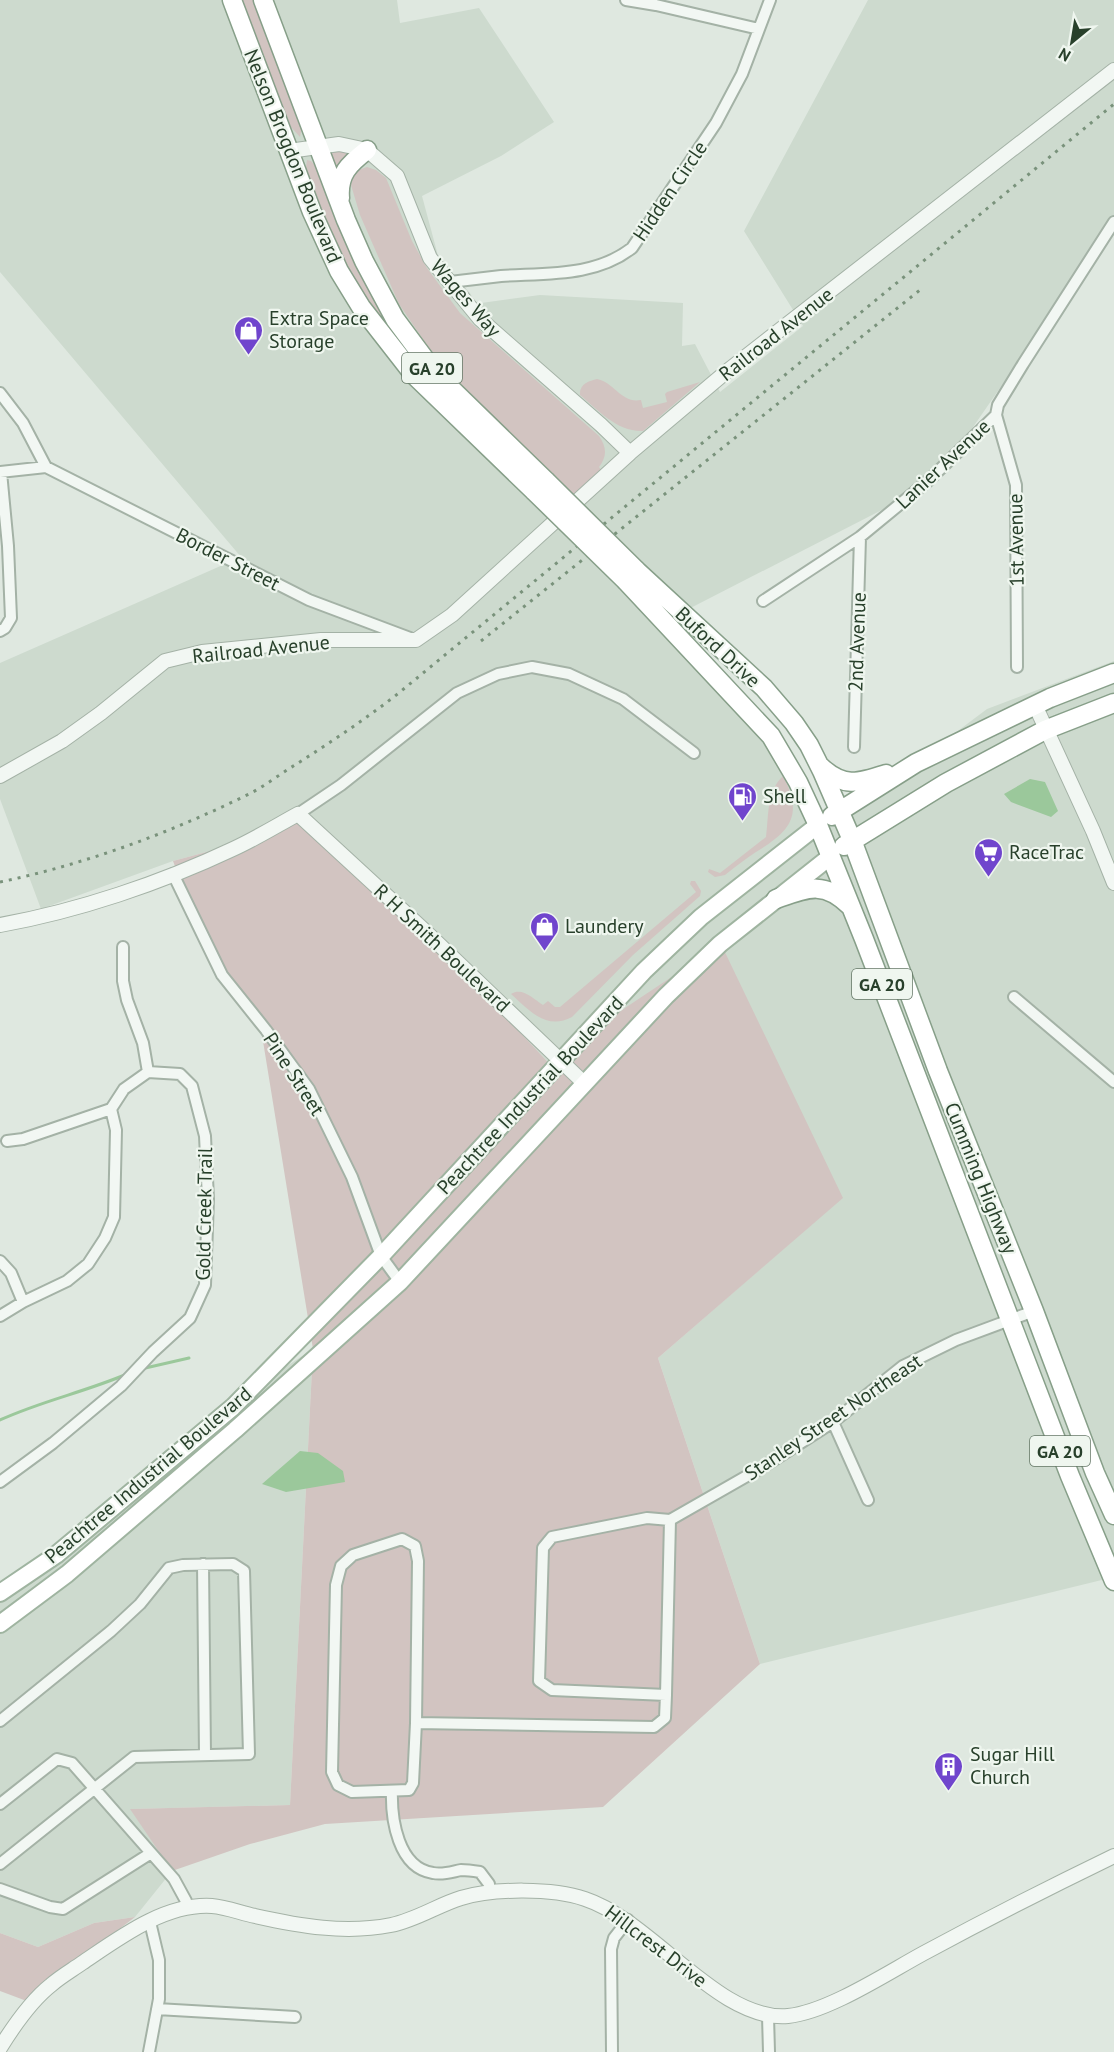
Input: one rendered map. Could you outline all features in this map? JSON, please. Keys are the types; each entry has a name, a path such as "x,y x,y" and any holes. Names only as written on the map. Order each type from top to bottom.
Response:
{"highway":[{"name":"Nelson Brogdon Boulevard","path":"232,0 312,212 335,261 361,307 414,375 540,486"},
{"name":"Nelson Brogdon Boulevard","path":"263,0 341,206 364,261 395,319 436,374 540,486"},
{"path":"341,206 339,187 342,176 348,166 367,150"},
{"name":"Buford Drive","path":"540,486 631,575 764,688 794,723 819,765 852,840"},
{"name":"Buford Drive","path":"631,575 771,736 798,782 831,856"},
{"name":"Peachtree Industrial Boulevard","path":"818,825 916,763 1035,705 1114,673"},
{"name":"Peachtree Industrial Boulevard","path":"831,856 852,840 946,783 1045,730 1114,703"},
{"path":"819,765 833,778 848,782 865,781 916,763"},
{"name":"Cumming Highway","path":"852,840 910,1000 1034,1311 1095,1473 1114,1515"},
{"name":"Cumming Highway","path":"831,856 932,1112 1070,1476 1114,1581"},
{"path":"776,899 810,887 838,894 852,907"}],"main road":[{"name":"Peachtree Industrial Boulevard","path":"0,1593 56,1555 226,1414 381,1256 644,971 701,917 818,825"},
{"name":"Peachtree Industrial Boulevard","path":"0,1624 67,1574 235,1430 400,1281 666,996 720,944 831,856"}],"street":[{"path":"626,0 759,29"},
{"name":"Hidden Circle","path":"450,282 501,276 566,273 597,267 619,258 632,248 716,123 742,74 770,0"},
{"name":"Railroad Avenue","path":"0,776 62,741 165,661 202,652 321,640 416,640 452,615 630,453 726,372 1114,70"},
{"name":"Wages Way","path":"289,151 339,144 367,150 397,176 430,258 480,320 630,453"},
{"name":"Lanier Avenue","path":"763,601 860,537 928,481 996,415 998,405 1023,364 1114,222"},
{"path":"0,393 22,423 46,467 1,472 8,546 11,618 5,628 0,631"},
{"name":"1st Avenue","path":"996,415 1016,485 1017,667"},
{"name":"Border Street","path":"46,467 309,600 416,640"},
{"name":"2nd Avenue","path":"854,747 860,537"},
{"path":"0,925 28,920 111,895 173,874 233,849 298,814 341,785 457,693 498,674 532,667 569,674 623,699 694,753"},
{"path":"1035,705 1093,831 1114,883"},
{"name":"R H Smith Boulevard","path":"298,814 584,1083"},
{"name":"Pine Street","path":"173,874 222,975 309,1089 352,1177 381,1256 400,1281"},
{"path":"7,1140 23,1139 111,1109 124,1089 148,1071 143,1043 123,981 123,947"},
{"path":"1014,997 1114,1082"},
{"name":"Gold Creek Trail","path":"0,1482 53,1443 121,1386 190,1318 205,1285 208,1199 205,1136 192,1086 180,1074 148,1071"},
{"path":"0,1316 67,1281 88,1264 105,1238 114,1217 116,1130 111,1109"},
{"path":"0,1262 10,1273 23,1302"},
{"name":"Stanley Street Northeast","path":"670,1520 766,1465 833,1422 903,1366 956,1340 1034,1311"},
{"path":"833,1422 868,1500"},
{"path":"416,1723 654,1727 665,1718 666,1695 670,1520 647,1518 552,1537 543,1548 539,1681 552,1690 666,1695"},
{"path":"402,1539 415,1546 418,1561 416,1723 413,1784 409,1790 352,1792 338,1785 332,1772 336,1585 341,1566 353,1555 402,1539"},
{"path":"203,1564 205,1755"},
{"path":"0,1721 111,1631 140,1604 169,1568 183,1565 233,1564 244,1571 249,1754 134,1757 0,1864"},
{"path":"0,1804 57,1759 72,1763 174,1879 186,1901 184,1908"},
{"path":"392,1791 391,1810 402,1851 416,1866 430,1873 445,1874 462,1870 480,1872 489,1884 489,1892"},
{"path":"0,1889 63,1910 151,1853"},
{"name":"Hillcrest Drive","path":"0,2048 13,2028 50,1985 111,1944 150,1922 184,1908 213,1906 304,1927 351,1930 394,1925 460,1898 489,1892 540,1891 581,1897 604,1905 628,1920 722,1996 768,2016 791,2016 828,2005 1027,1897 1114,1856"},
{"path":"612,2052 611,1949 614,1938 628,1920"},
{"path":"149,2052 157,2008 159,1960 150,1922"},
{"path":"157,2008 295,2017"},
{"path":"768,2016 769,2052"}],"shaded area":[{"path":"0,0 397,0 400,23 479,8 554,122 501,156 422,196 440,263 470,293 474,304 540,295 683,303 682,346 695,344 720,392 803,326 744,231 868,0 1114,0 1114,216 1065,294 971,430 911,495 673,617 748,701 826,830 987,709 1114,661 1114,1577 760,1664 658,1358 842,1198 619,1012 560,1075 423,929 236,844 173,861 41,909 0,799 0,663 241,557 0,272"},
{"path":"237,0 254,0 302,126 300,137 291,127"},
{"path":"349,150 348,157 338,173 329,151"},
{"path":"307,160 318,169 411,353 406,357 352,282 305,175"},
{"path":"367,167 376,170 386,178 412,241 427,268 460,313 599,436 604,444 605,452 599,467 602,471 575,496 453,377 433,354 399,304 360,215 351,185 353,176 359,170"},
{"path":"597,379 628,399 641,400 643,408 667,402 665,394 667,392 700,382 643,431 616,424 580,395 583,386"},
{"path":"783,776 789,790 793,812 785,829 778,837 725,875 715,877 708,872 709,869 720,873 766,837 771,797"},
{"path":"1030,779 1045,782 1058,811 1051,817 1011,802 1004,794"},
{"path":"297,818 423,929 560,1075 619,1012 721,944 843,1198 658,1358 760,1664 603,1807 325,1824 250,1844 172,1871 130,1809 290,1805 313,1349 262,1035 206,948 173,861 236,844"},
{"path":"691,881 695,881 701,891 700,896 633,955 572,1017 554,1022 538,1017 511,994 524,993 543,1005 548,1001 555,1007 560,1007 696,892 690,884"},
{"path":"313,1349 290,1805 131,1809 172,1871 135,1917 94,1923 38,1947 0,1933 0,1585 121,1502 222,1408"},
{"path":"300,1451 318,1453 343,1471 345,1482 286,1492 262,1484"},
{"path":"135,1917 39,1991 32,2003 0,1991 0,1933 38,1947 94,1923"}],"waterway":[{"path":"141,1369 189,1358"},
{"path":"0,1420 127,1374"}],"railway":[{"path":"0,882 96,857 189,822 261,787 361,721 400,692 1114,104"},
{"path":"481,641 920,290"}],"place":[{"name":"Extra Space Storage","path":"248,356"},
{"name":"Shell","path":"742,822"},
{"name":"RaceTrac","path":"988,878"},
{"name":"Laundery","path":"544,952"},
{"name":"Sugar Hill Church","path":"949,1792"}]}
